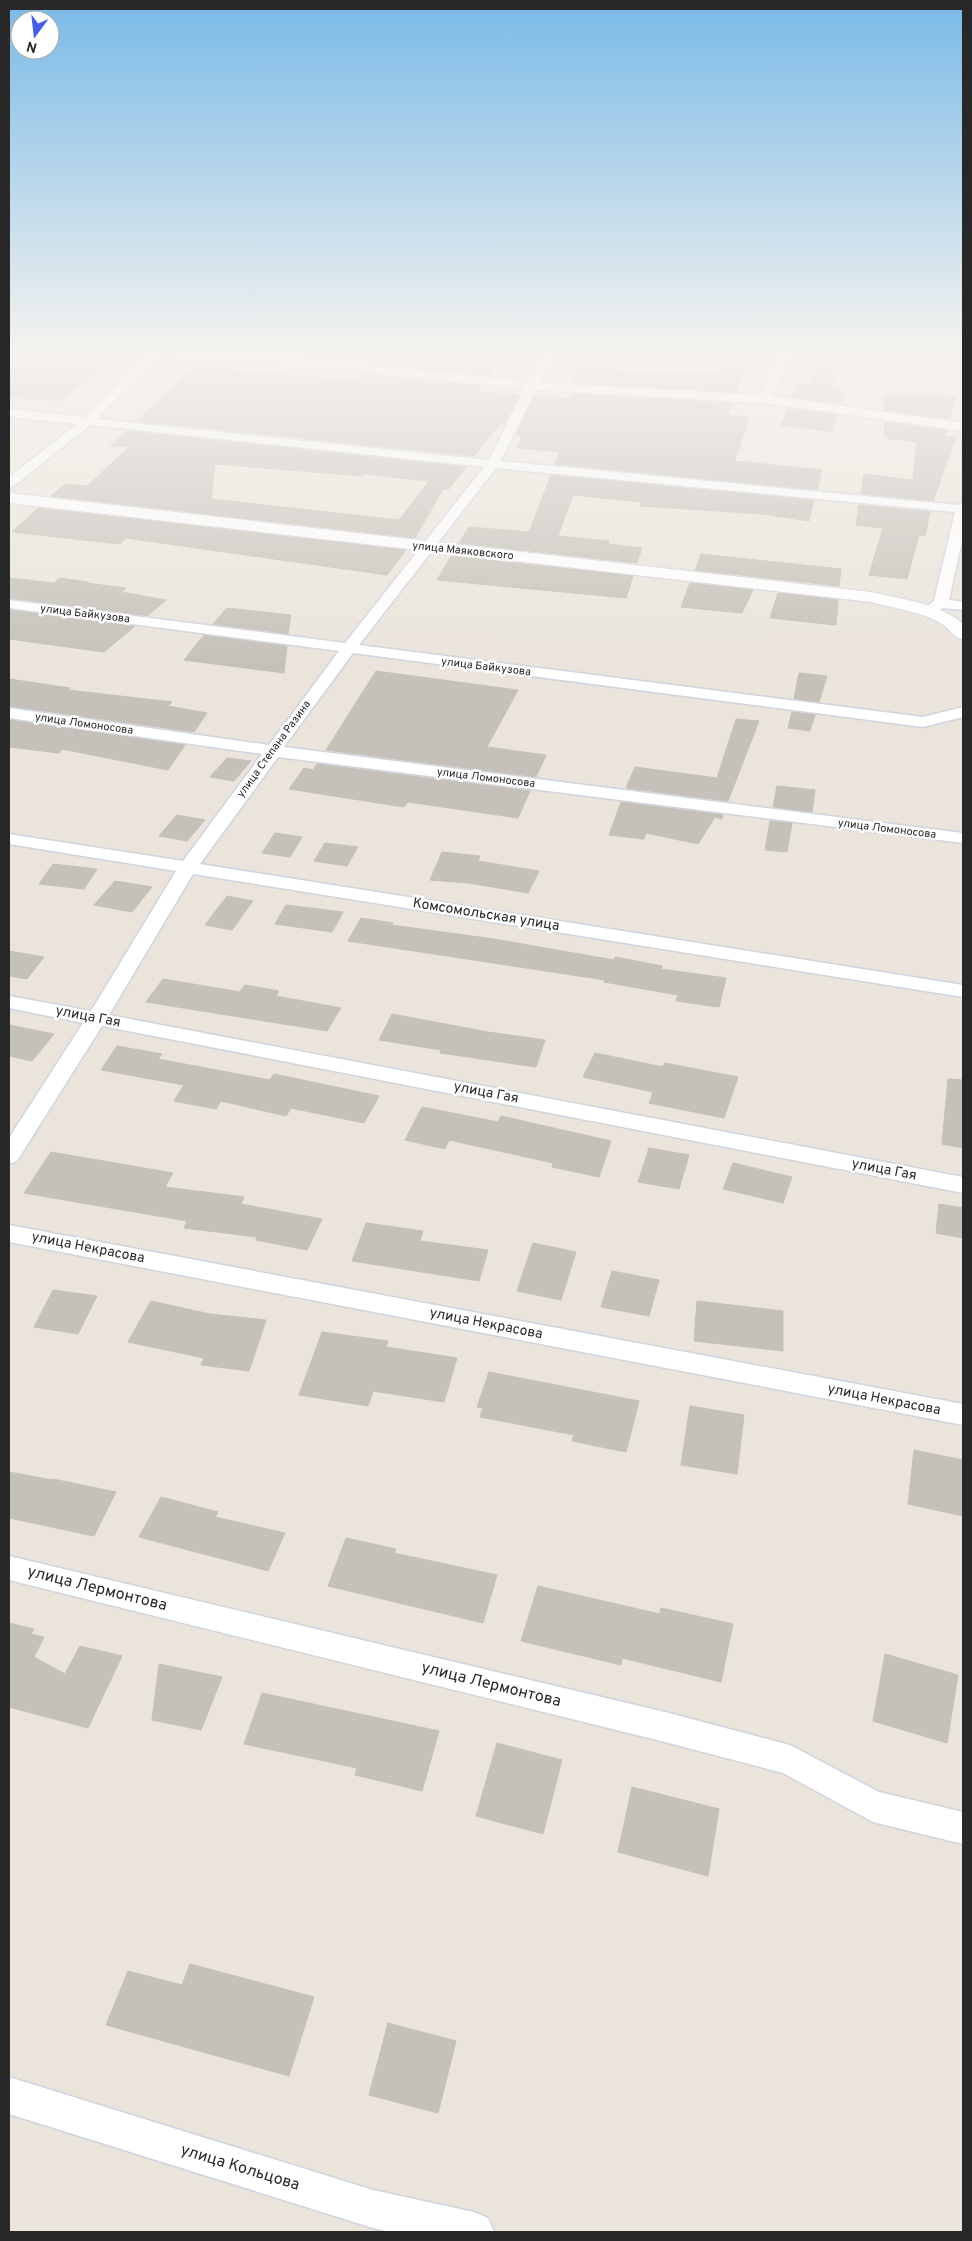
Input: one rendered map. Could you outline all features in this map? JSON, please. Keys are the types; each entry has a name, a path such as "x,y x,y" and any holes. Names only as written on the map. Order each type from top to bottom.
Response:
{"street":[{"path":"9,483 43,457"},
{"path":"422,457 963,508 959,543 928,608 948,620 963,634"},
{"name":"улица Степана Разина","path":"9,1156 97,1018 188,867 348,649 492,464 496,457"},
{"name":"улица Маяковского","path":"9,498 871,597 928,608 963,606"},
{"name":"улица Байкузова","path":"9,604 923,722 963,712"},
{"name":"улица Ломоносова","path":"9,713 274,751 963,838"},
{"name":"Комсомольская улица","path":"9,839 963,991"},
{"name":"улица Гая","path":"9,1002 963,1185"},
{"name":"улица Некрасова","path":"9,1233 963,1415"},
{"name":"улица Лермонтова","path":"9,1568 665,1727 790,1760 873,1806 963,1828"},
{"name":"улица Кольцова","path":"9,2095 373,2209 474,2232"}],"building":[{"path":"119,457 368,457 466,467 449,489 443,489 415,538 51,496 65,484 87,486","holes":["215,464 362,476 363,474 429,481 399,520 211,499"]},
{"path":"558,457 736,457 735,461 822,470 817,490 555,464"},
{"path":"915,457 949,457 933,501 861,494 864,474 913,480"},
{"path":"551,475 814,500 809,521 762,514 640,506 641,502 573,495 558,536 609,541 608,544 642,548 637,563 459,543 469,527 529,532"},
{"path":"859,505 930,512 925,536 919,535 907,579 869,575 883,528 856,525"},
{"path":"38,508 406,550 387,575 126,538 120,544 12,532"},
{"path":"701,554 841,569 839,586 695,570"},
{"path":"451,556 633,576 626,598 437,580"},
{"path":"9,578 54,583 60,578 126,588 121,592 166,600 147,616 9,598"},
{"path":"690,583 753,590 742,613 681,607"},
{"path":"778,593 838,600 836,625 770,618"},
{"path":"227,608 291,615 288,634 213,624"},
{"path":"9,610 135,626 104,652 9,639"},
{"path":"204,635 287,646 284,673 184,660"},
{"path":"376,671 518,690 487,747 546,755 536,777 326,750"},
{"path":"799,673 827,676 819,702 794,699"},
{"path":"9,679 70,688 68,690 172,702 168,706 207,713 194,732 9,706"},
{"path":"792,712 815,715 810,731 788,728"},
{"path":"736,719 759,721 728,801 626,788 635,767 717,778"},
{"path":"9,720 185,745 168,770 62,749 59,753 9,747"},
{"path":"227,758 251,761 234,781 210,777"},
{"path":"317,764 530,791 518,818 408,802 404,807 289,789 304,768 313,770"},
{"path":"777,786 815,790 812,812 773,807"},
{"path":"621,802 723,815 722,819 715,817 698,844 646,833 644,839 609,835"},
{"path":"177,815 205,820 187,841 159,836"},
{"path":"770,821 792,823 787,852 765,850"},
{"path":"275,833 302,837 290,857 262,853"},
{"path":"325,843 358,847 347,866 314,861"},
{"path":"442,852 480,856 478,861 539,871 528,893 469,883 430,880"},
{"path":"53,864 97,869 84,889 39,884"},
{"path":"115,881 152,887 132,912 94,905"},
{"path":"227,896 253,901 232,930 205,925"},
{"path":"286,905 343,912 332,932 275,924"},
{"path":"361,918 393,923 391,925 494,939 614,960 615,957 662,966 661,969 726,978 719,1007 676,1001 678,995 604,982 605,980 348,941"},
{"path":"9,951 44,957 27,979 9,976"},
{"path":"163,979 240,992 245,985 279,991 276,996 341,1008 327,1031 146,1002"},
{"path":"392,1014 488,1032 545,1040 536,1067 440,1053 441,1050 379,1040"},
{"path":"9,1025 54,1034 32,1061 9,1056"},
{"path":"117,1046 162,1054 158,1059 270,1080 274,1074 379,1096 364,1123 291,1108 286,1116 221,1101 216,1109 174,1101 184,1085 101,1070"},
{"path":"595,1053 663,1067 665,1063 738,1077 724,1118 649,1103 653,1092 583,1077"},
{"path":"948,1079 963,1080 963,1148 942,1144"},
{"path":"422,1107 498,1122 501,1116 611,1141 599,1177 552,1167 553,1163 449,1140 445,1149 405,1140"},
{"path":"649,1148 689,1155 679,1189 638,1182"},
{"path":"51,1152 173,1173 165,1187 244,1197 241,1204 322,1219 307,1250 256,1240 257,1237 184,1228 187,1221 24,1193"},
{"path":"733,1163 792,1177 783,1203 723,1189"},
{"path":"939,1204 963,1208 963,1238 936,1233"},
{"path":"366,1223 423,1231 420,1241 488,1250 479,1281 352,1261"},
{"path":"533,1243 576,1252 561,1300 517,1291"},
{"path":"612,1271 659,1280 649,1316 601,1307"},
{"path":"53,1290 97,1296 78,1334 34,1327"},
{"path":"151,1301 210,1314 266,1320 249,1371 201,1365 204,1358 128,1342"},
{"path":"697,1301 783,1311 783,1351 694,1341"},
{"path":"322,1332 388,1341 386,1347 457,1358 444,1402 373,1391 368,1406 299,1395"},
{"path":"489,1372 639,1401 626,1452 572,1441 574,1435 480,1417 483,1408 477,1407"},
{"path":"690,1406 744,1415 737,1474 681,1465"},
{"path":"914,1450 963,1460 963,1516 908,1504"},
{"path":"9,1472 116,1492 94,1536 9,1518"},
{"path":"161,1497 218,1512 215,1517 285,1533 268,1571 139,1537"},
{"path":"346,1538 396,1549 394,1553 497,1575 483,1623 328,1586"},
{"path":"538,1586 660,1614 661,1608 733,1624 721,1682 622,1658 621,1665 521,1641"},
{"path":"9,1623 34,1629 31,1634 44,1637 34,1657 65,1674 80,1646 122,1656 88,1728 9,1707"},
{"path":"885,1654 958,1675 947,1743 873,1721"},
{"path":"159,1664 222,1677 201,1730 152,1720"},
{"path":"262,1693 439,1731 422,1791 355,1775 357,1768 244,1744"},
{"path":"497,1743 562,1760 543,1834 476,1816"},
{"path":"632,1787 719,1809 708,1876 618,1852"},
{"path":"190,1964 314,1997 289,2076 106,2025 128,1971 182,1985"},
{"path":"388,2023 456,2041 438,2113 369,2095"}]}
